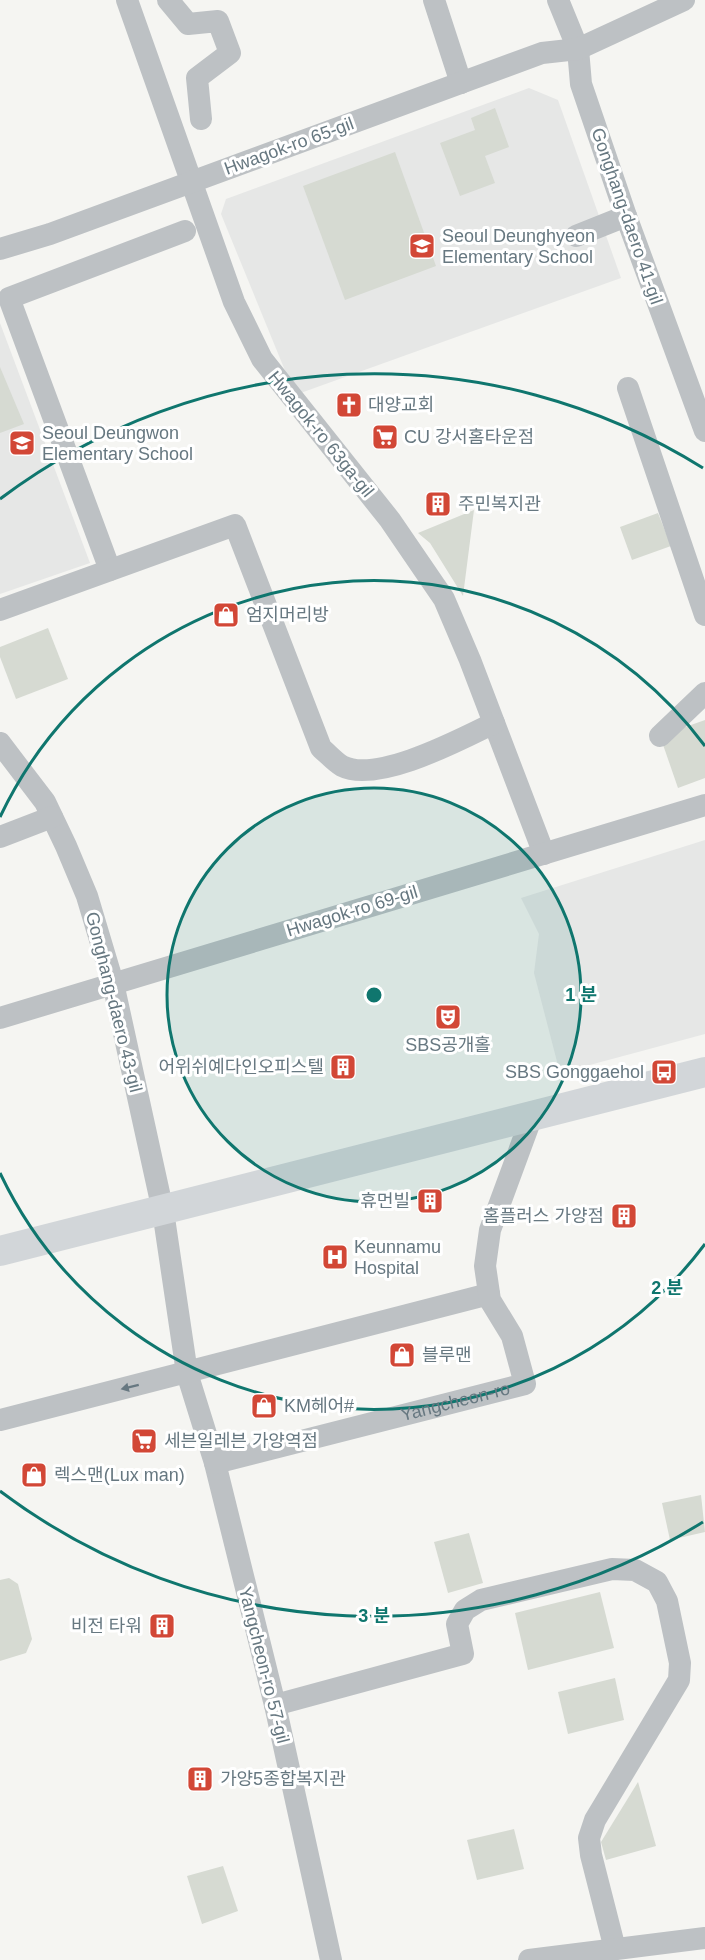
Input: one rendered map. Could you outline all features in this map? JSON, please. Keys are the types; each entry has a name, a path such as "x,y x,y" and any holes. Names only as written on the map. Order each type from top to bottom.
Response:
{"main road":[{"path":"0,1251 705,1072"}],"street":[{"name":"Hwagok-ro 63ga-gil","path":"127,0 234,302 262,359 390,520 444,600 544,854"},
{"path":"168,0 188,24 218,21 230,53 197,78 201,119"},
{"path":"434,0 461,83"},
{"name":"Gonghang-daero 41-gil","path":"558,0 578,50 581,84 626,216 705,430"},
{"path":"578,50 672,2"},
{"name":"Hwagok-ro 65-gil","path":"0,249 50,234 542,53 578,50"},
{"path":"576,236 626,216"},
{"path":"110,570 9,298 185,231"},
{"path":"628,388 705,615"},
{"path":"0,610 235,525 321,748 342,766 367,770 422,758 494,723"},
{"path":"660,736 705,693"},
{"name":"Gonghang-daero 43-gil","path":"0,743 45,802 87,896 113,983 163,1211"},
{"name":"Hwagok-ro 69-gil","path":"0,1018 705,805"},
{"path":"0,837 52,817"},
{"name":"Yangcheon-ro","path":"215,1463 525,1384 512,1336 490,1300 485,1266 490,1230 532,1116"},
{"name":"Yangcheon-ro 57-gil","path":"163,1211 187,1373 215,1463 275,1705 331,1960"},
{"path":"0,1420 489,1293"},
{"path":"275,1705 463,1654 457,1624 465,1611 481,1600 612,1569 635,1570 657,1582 667,1600 680,1663 679,1680 595,1820 589,1838 615,1949"},
{"path":"530,1960 705,1938"}],"shaded area":[{"name":"Seoul Deunghyeon Elementary School","path":"529,88 558,100 621,278 295,395 221,214 226,199"},
{"path":"495,108 509,147 485,156 495,183 460,196 440,143 475,130 471,118"},
{"path":"395,152 436,266 345,300 303,186"},
{"name":"Seoul Deungwon Elementary School","path":"0,323 90,563 0,594"},
{"path":"0,367 24,424 0,433"},
{"path":"474,510 463,596 430,543 418,533"},
{"path":"658,513 671,546 632,560 620,527"},
{"path":"48,628 68,679 16,699 0,657 0,647"},
{"path":"705,720 705,778 678,788 660,736"},
{"path":"705,840 705,1034 560,1073 534,973 539,934 521,898"},
{"path":"701,1495 705,1532 670,1540 662,1503"},
{"path":"469,1533 483,1583 448,1593 434,1542"},
{"path":"9,1578 18,1584 32,1639 26,1653 0,1661 0,1580"},
{"path":"600,1592 614,1648 528,1670 515,1613"},
{"path":"615,1678 624,1720 568,1734 558,1692"},
{"path":"638,1782 656,1846 606,1860 601,1842"},
{"path":"514,1829 524,1869 477,1880 467,1840"},
{"path":"223,1866 238,1911 202,1924 187,1876"}],"place":[{"name":"Seoul Deunghyeon Elementary School","path":"422,246"},
{"name":"대양교회","path":"349,405"},
{"name":"CU 강서홈타운점","path":"385,437"},
{"name":"Seoul Deungwon Elementary School","path":"22,443"},
{"name":"주민복지관","path":"438,504"},
{"name":"엄지머리방","path":"226,615"},
{"name":"SBS공개홀","path":"448,1017"},
{"name":"어위쉬예다인오피스텔","path":"343,1067"},
{"name":"SBS Gonggaehol","path":"664,1072"},
{"name":"휴먼빌","path":"430,1201"},
{"name":"홈플러스 가양점","path":"624,1216"},
{"name":"Keunnamu Hospital","path":"335,1257"},
{"name":"블루맨","path":"402,1355"},
{"name":"KM헤어#","path":"264,1406"},
{"name":"세븐일레븐 가양역점","path":"144,1441"},
{"name":"렉스맨(Lux man)","path":"34,1475"},
{"name":"비전 타워","path":"162,1626"},
{"name":"가양5종합복지관","path":"200,1779"}]}
